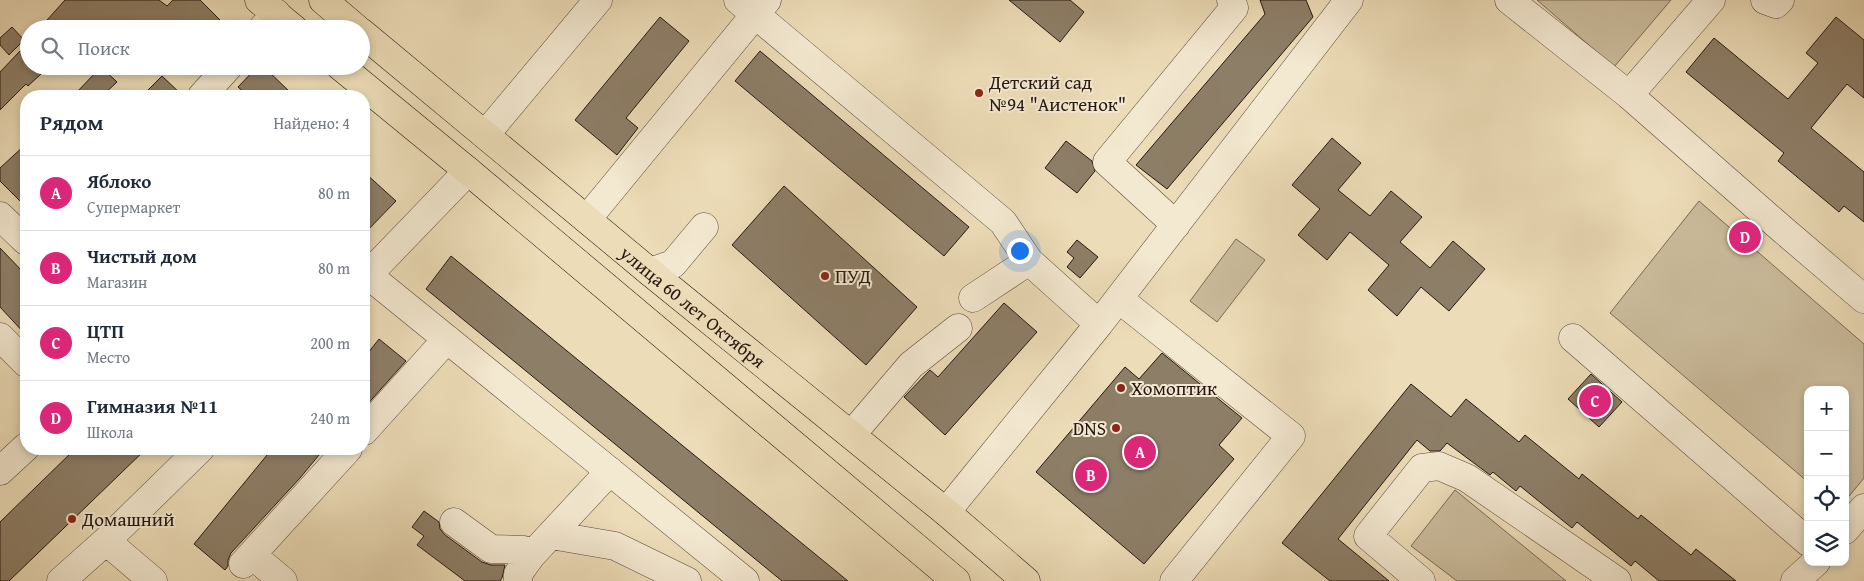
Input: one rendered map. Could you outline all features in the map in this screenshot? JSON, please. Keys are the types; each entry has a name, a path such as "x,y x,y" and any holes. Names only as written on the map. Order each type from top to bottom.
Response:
{"main road":[{"path":"323,0 346,20"},
{"name":"улица 60 лет Октября","path":"370,39 587,219 664,274 1026,581"},
{"path":"351,75 369,90"},
{"path":"370,91 956,581"}],"street":[{"path":"485,135 598,0"},
{"path":"1176,225 1107,162 1234,8 1231,0"},
{"path":"946,512 1100,324 1349,0"},
{"path":"1509,0 1629,96 1864,299"},
{"path":"1629,96 1710,0"},
{"path":"1766,0 1776,4 1780,0"},
{"path":"587,219 753,5 1003,222 1029,261 1100,324"},
{"path":"207,90 221,75"},
{"path":"370,273 468,171"},
{"path":"0,216 20,235"},
{"path":"664,274 704,227"},
{"path":"973,298 1029,261"},
{"path":"370,280 447,339 745,581"},
{"path":"1119,299 1291,436 1174,581"},
{"path":"852,434 911,365 958,328"},
{"path":"0,337 20,357"},
{"path":"1573,338 1804,539"},
{"path":"370,424 447,339"},
{"path":"0,471 20,452"},
{"path":"61,581 106,541 194,455"},
{"path":"283,581 247,560 343,455"},
{"path":"1421,581 1368,536 1422,468 1439,466 1467,478 1617,581"},
{"path":"520,573 552,534 610,471"},
{"path":"1849,525 1864,508"},
{"path":"454,522 491,549 524,550 520,573"},
{"path":"552,534 615,546 687,581"},
{"path":"106,541 152,581"},
{"path":"1795,581 1812,566"}],"shaded area":[{"path":"1537,0 1671,0 1614,67"},
{"path":"1699,201 1864,344 1864,478 1849,496 1849,386 1804,386 1804,479 1610,313"},
{"path":"1236,239 1265,260 1217,322 1190,301"},
{"path":"1455,490 1566,581 1457,581 1411,546"}],"building":[{"path":"65,0 159,0 167,6 173,0 200,0 220,20 47,20"},
{"path":"1009,0 1070,0 1084,12 1060,42"},
{"path":"1260,0 1306,0 1313,17 1167,189 1136,165 1265,14"},
{"path":"660,17 689,41 626,118 638,128 617,155 575,120"},
{"path":"1836,17 1864,40 1864,98 1847,84 1811,128 1864,172 1864,222 1844,206 1839,212 1778,161 1784,153 1686,72 1714,38 1788,99 1818,63 1806,53"},
{"path":"12,27 20,36 20,44 9,55 0,45 0,38"},
{"path":"20,51 20,75 40,75 28,86 26,84 0,110 0,72"},
{"path":"760,51 969,227 944,256 735,81"},
{"path":"93,75 110,75 117,82 108,90 79,90"},
{"path":"249,75 272,75 288,90 241,90 238,87"},
{"path":"162,76 177,90 148,90"},
{"path":"1332,138 1361,163 1338,190 1370,216 1391,191 1422,217 1400,242 1430,268 1453,241 1485,269 1449,311 1421,287 1397,316 1368,290 1389,265 1350,232 1327,260 1298,235 1320,209 1292,185"},
{"path":"1066,141 1092,161 1095,171 1077,193 1045,168"},
{"path":"20,150 20,201 0,181 0,168"},
{"path":"370,177 396,201 370,228"},
{"name":"ПУД","path":"784,186 917,307 866,365 732,245"},
{"path":"1077,240 1098,257 1080,278 1067,267 1074,258 1067,252"},
{"path":"0,248 20,269 20,329 0,307"},
{"path":"451,256 848,581 782,581 426,289"},
{"path":"1004,303 1037,332 945,435 904,397 930,370 938,377"},
{"path":"379,339 406,361 370,401 370,350"},
{"path":"1162,353 1242,418 1219,445 1234,459 1144,564 1036,472 1125,367 1139,379"},
{"path":"1591,374 1622,402 1599,427 1568,399"},
{"path":"1411,384 1451,417 1466,399 1519,442 1525,435 1579,479 1582,474 1638,519 1641,515 1691,555 1696,549 1736,581 1659,581 1635,561 1631,566 1577,522 1572,528 1520,486 1516,491 1493,472 1490,475 1447,443 1440,451 1430,451 1417,440 1338,539 1389,581 1330,581 1282,543"},
{"path":"69,455 140,455 9,581 0,581 0,522"},
{"path":"267,455 319,455 231,553 225,570 194,544"},
{"path":"424,511 439,522 440,529 445,535 482,562 491,565 505,565 500,581 465,581 417,545 424,536 412,527"}],"place":[{"name":"Детский сад №94 \"Аистенок\"","path":"979,93"},
{"name":"Гимназия №11","path":"1745,237"},
{"name":"ПУД","path":"825,276"},
{"name":"Хомоптик","path":"1121,388"},
{"name":"ЦТП","path":"1595,401"},
{"name":"DNS","path":"1116,428"},
{"name":"Яблоко","path":"1140,452"},
{"name":"Чистый дом","path":"1091,475"},
{"name":"Домашний","path":"72,519"}]}
